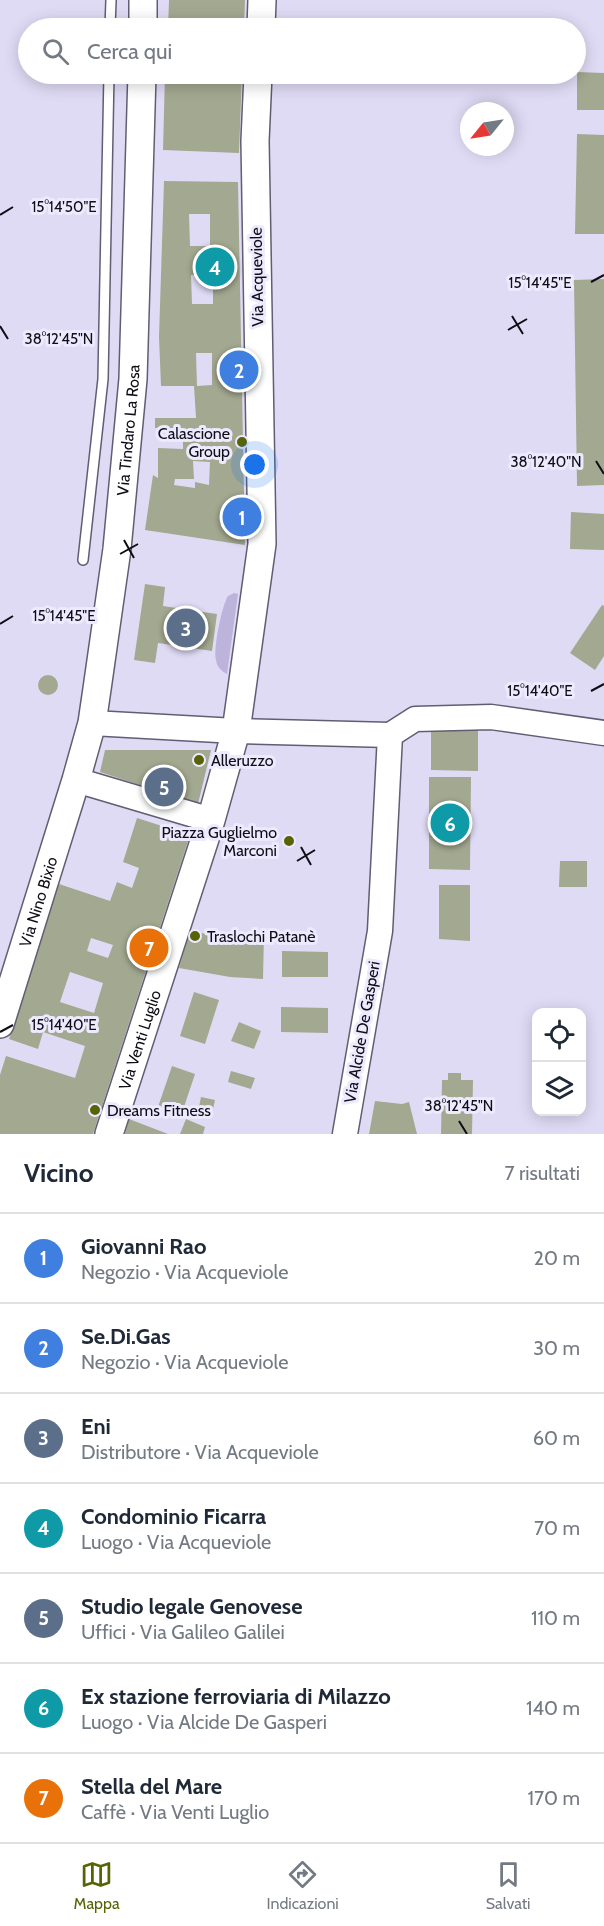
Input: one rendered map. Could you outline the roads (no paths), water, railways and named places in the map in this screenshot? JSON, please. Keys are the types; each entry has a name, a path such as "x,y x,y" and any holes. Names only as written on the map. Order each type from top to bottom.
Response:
{"main road":[{"path":"143,0 143,18"},
{"path":"261,18 262,0"},
{"name":"Via Tindaro La Rosa","path":"76,780 92,723 117,549 133,379 142,84"},
{"name":"Via Acqueviole","path":"211,820 236,731 262,544 255,141 258,84"},
{"name":"Via Nino Bixio","path":"0,1024 76,780"},
{"name":"Via Venti Luglio","path":"110,1134 211,820"}],"street":[{"path":"92,723 236,731 390,735 415,719 481,717 604,734"},
{"name":"Via Alcide De Gasperi","path":"345,1134 380,931 390,735"},
{"path":"76,780 211,820"}],"lane":[{"path":"110,18 111,0"},
{"path":"84,560 103,379 109,84"}],"place":[{"name":"Condominio Ficarra","path":"215,267"},
{"name":"Se.Di.Gas","path":"239,370"},
{"name":"Calascione Group","path":"242,442"},
{"name":"Giovanni Rao","path":"242,517"},
{"name":"Eni","path":"186,628"},
{"name":"Alleruzzo","path":"199,760"},
{"name":"Studio legale Genovese","path":"164,787"},
{"name":"Ex stazione ferroviaria di Milazzo","path":"450,823"},
{"name":"Piazza Guglielmo Marconi","path":"289,841"},
{"name":"Traslochi Patanè","path":"195,936"},
{"name":"Stella del Mare","path":"149,948"},
{"name":"Dreams Fitness","path":"95,1110"}]}
